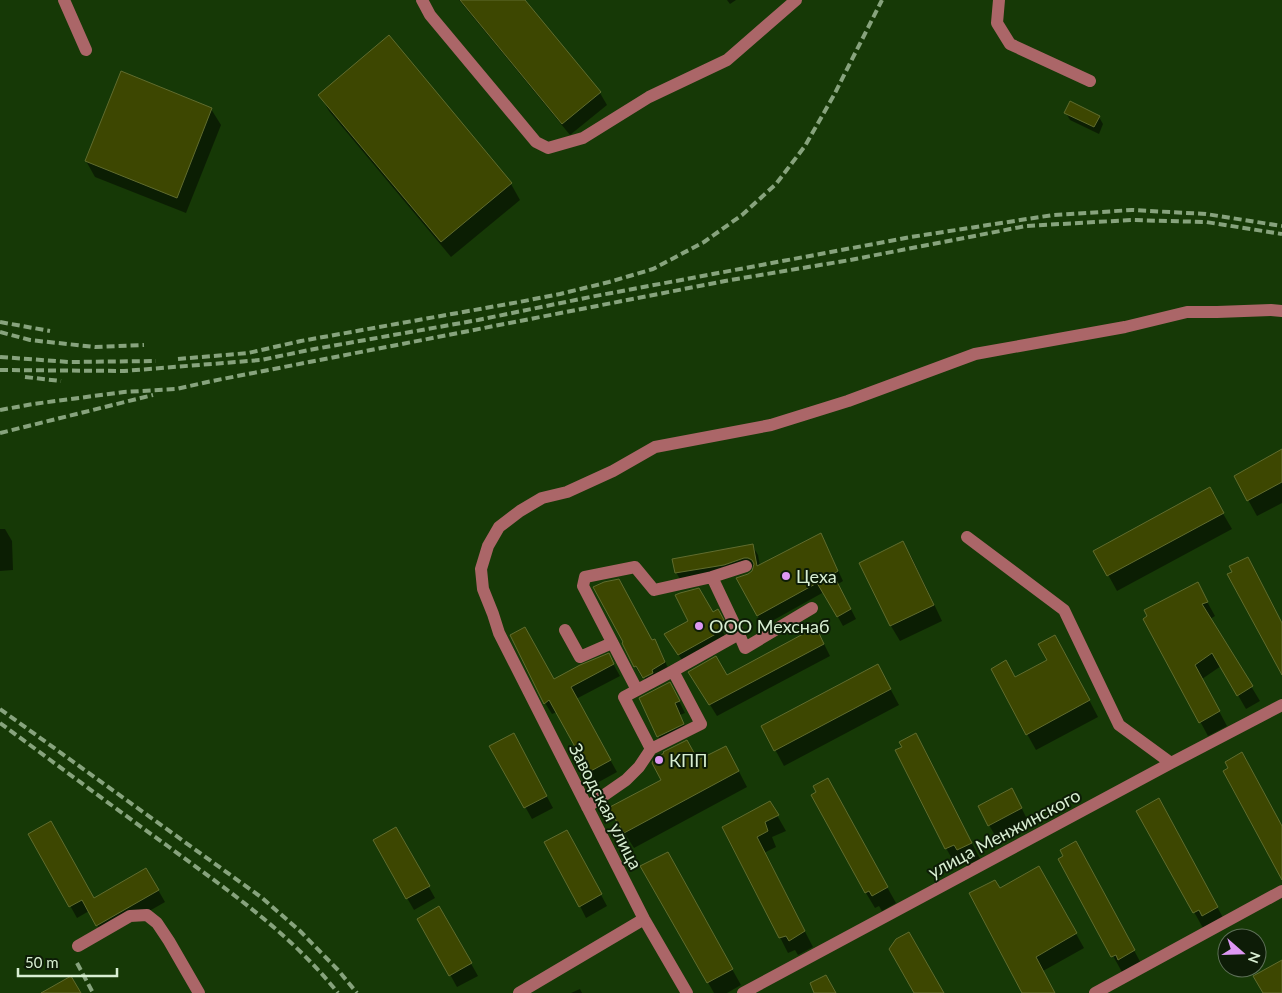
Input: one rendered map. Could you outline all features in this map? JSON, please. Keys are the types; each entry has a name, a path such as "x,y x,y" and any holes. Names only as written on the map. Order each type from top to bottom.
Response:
{"street":[{"path":"64,0 86,50"},
{"path":"422,0 430,15 536,142 548,148 583,138 649,97 727,60 796,0"},
{"path":"1000,0 997,23 1010,44 1090,81"},
{"name":"Заводская улица","path":"687,993 644,919 499,633 483,589 481,569 488,546 499,527 520,511 542,498 566,492 614,471 655,447 771,425 848,401 974,354 1125,326 1187,312 1282,311"},
{"path":"967,537 1064,610 1119,725 1172,762"},
{"path":"637,690 583,586 585,577 635,567 654,590 712,577 746,566"},
{"path":"712,577 745,648 812,608"},
{"path":"565,630 580,657 612,642"},
{"path":"651,749 624,697 739,634"},
{"path":"587,807 626,780 639,767 651,749 701,724 673,671"},
{"name":"улица Менжинского","path":"743,993 1172,762 1282,705"},
{"path":"1095,993 1282,891"},
{"path":"78,946 130,916 147,915 157,923 199,993"},
{"path":"519,993 644,919"}],"building":[{"path":"460,0 525,0 601,92 562,124"},
{"path":"389,35 512,183 441,242 318,95"},
{"path":"121,71 212,108 177,198 85,161"},
{"path":"1070,101 1100,116 1094,127 1064,113"},
{"path":"1282,449 1282,482 1247,501 1234,476"},
{"path":"1210,487 1224,513 1107,576 1093,551"},
{"name":"Цеха","path":"821,533 838,571 833,574 851,609 837,617 817,583 757,616 736,578 752,571 754,564 748,558 724,565 675,573 672,559 753,544 757,566"},
{"path":"903,541 934,605 890,626 859,563"},
{"path":"1248,557 1282,623 1282,675 1227,574 1232,572 1229,566"},
{"path":"619,579 652,640 655,639 665,662 652,670 653,673 643,678 636,666 634,667 623,642 593,587 604,582"},
{"path":"1198,582 1208,602 1202,604 1253,686 1237,696 1212,653 1195,665 1220,711 1199,723 1143,619 1147,616 1144,610"},
{"name":"ООО Мехснаб","path":"699,588 713,612 718,609 724,620 719,623 723,630 678,655 664,634 688,621 675,595"},
{"path":"525,627 554,679 580,665 609,653 614,664 571,687 611,760 589,772 549,700 544,704 510,635"},
{"path":"816,627 824,644 709,705 688,672 716,656 727,675"},
{"path":"1055,635 1090,700 1026,735 991,669 1006,660 1015,677 1047,660 1038,644"},
{"path":"878,664 891,689 774,751 761,726"},
{"path":"670,682 680,701 675,703 684,724 657,737 639,698"},
{"path":"514,733 547,796 524,808 489,746"},
{"path":"916,733 972,843 957,850 954,845 945,849 895,750 902,747 899,742"},
{"path":"687,740 698,760 726,746 739,771 624,833 608,808 661,780 652,763 654,759 663,752"},
{"path":"1242,752 1282,826 1282,880 1223,771 1228,768 1225,762"},
{"path":"828,778 888,887 872,896 869,891 865,893 811,795 816,792 813,786"},
{"path":"1012,788 1022,808 988,826 978,806"},
{"path":"1159,798 1218,907 1202,916 1199,910 1193,913 1136,811"},
{"path":"770,801 779,815 765,822 768,831 757,837 805,931 789,941 786,936 779,938 722,827"},
{"path":"51,821 94,898 146,868 159,890 96,926 82,900 69,907 28,834"},
{"path":"396,827 430,886 406,899 373,840"},
{"path":"567,830 602,894 579,907 544,842"},
{"path":"1076,841 1135,950 1118,960 1116,955 1111,957 1058,859 1063,856 1060,850"},
{"path":"668,852 733,969 707,983 640,866"},
{"path":"1039,866 1077,933 1036,957 1055,993 1022,993 969,893 995,880 1000,888"},
{"path":"439,906 472,963 449,976 417,919"},
{"path":"909,932 944,993 914,993 889,949 896,939"},
{"path":"1282,960 1282,993 1263,993 1254,978 1267,978 1267,968"},
{"path":"826,975 836,993 814,993 810,983"},
{"path":"71,976 81,993 41,993"}],"railway":[{"path":"178,359 248,353 301,341 519,302 609,282 653,269 704,242 742,215 776,184 805,146 834,95 882,0"},
{"path":"0,370 124,371 261,360 911,237 1053,215 1132,210 1206,214 1282,226"},
{"path":"0,410 124,392 176,389 725,281 850,260 1026,226 1131,220 1206,222 1282,234"},
{"path":"0,322 50,331"},
{"path":"0,332 30,340 95,347 144,345"},
{"path":"0,357 69,362 156,361"},
{"path":"25,377 61,381"},
{"path":"0,433 153,395"},
{"path":"0,709 261,897 300,931 338,970 357,993"},
{"path":"0,723 258,914 300,951 338,993"},
{"path":"77,963 93,993"}],"place":[{"name":"Цеха","path":"786,576"},
{"name":"ООО Мехснаб","path":"699,626"},
{"name":"КПП","path":"659,760"}]}
